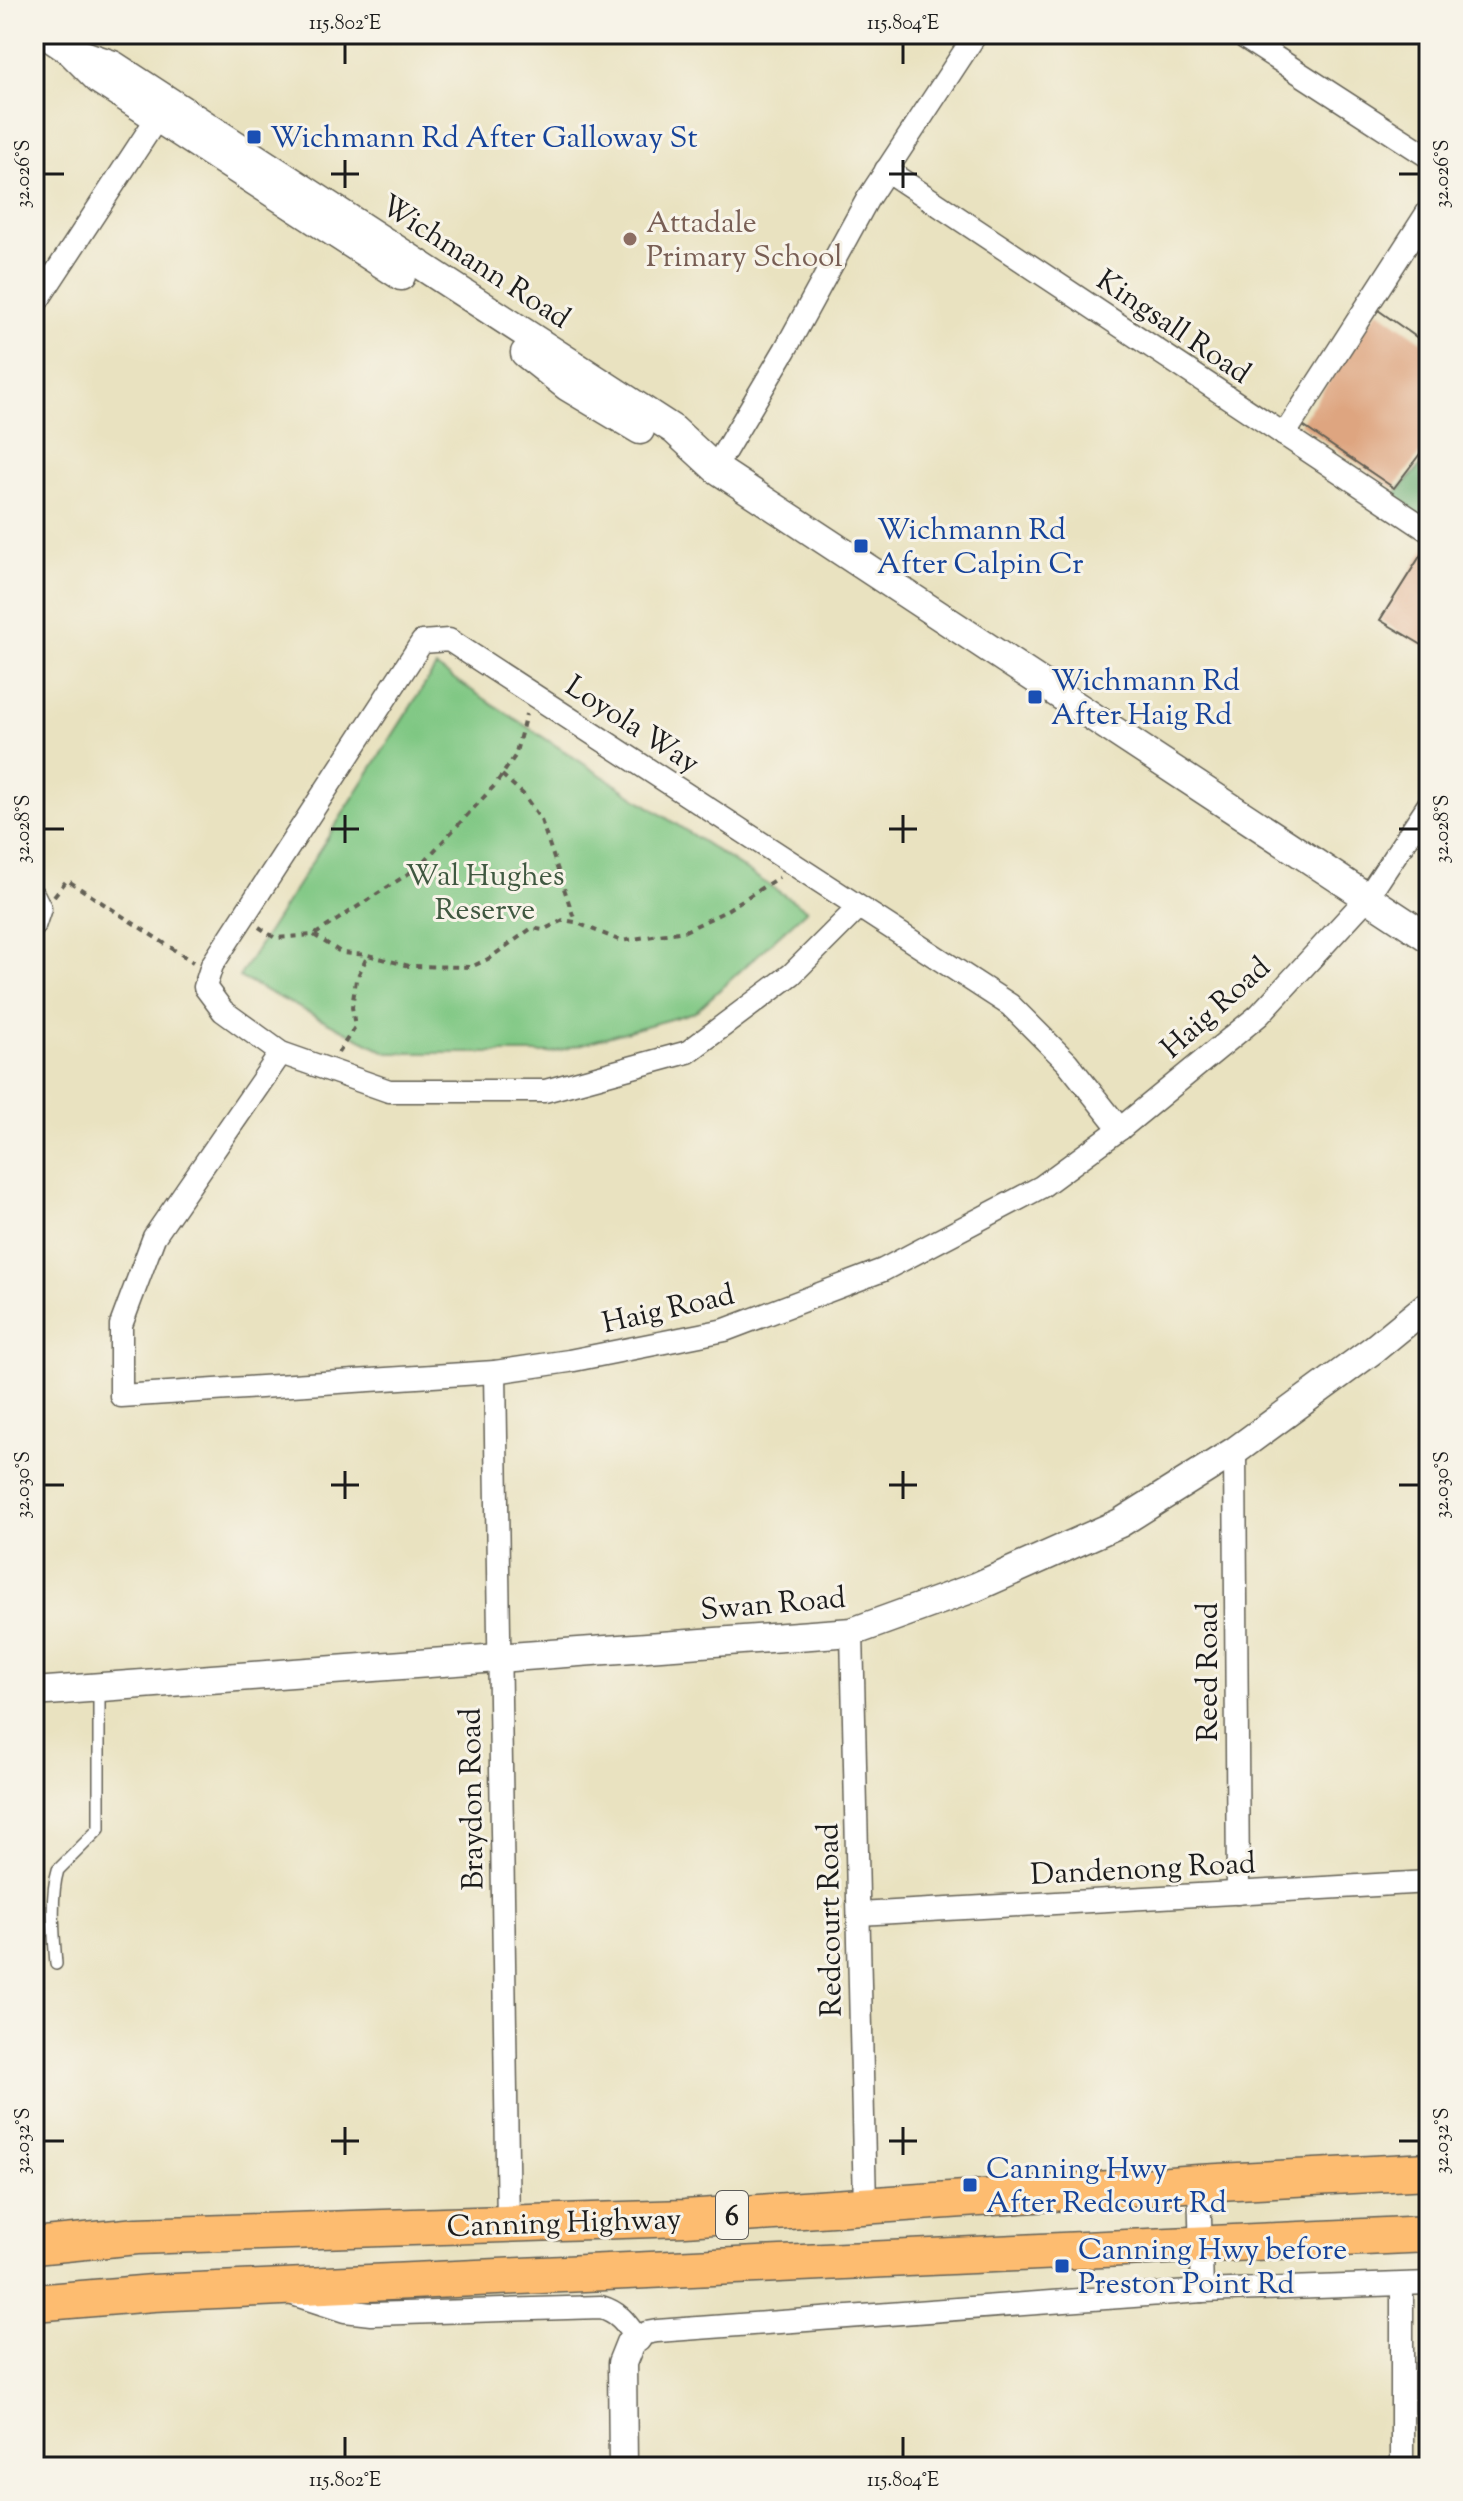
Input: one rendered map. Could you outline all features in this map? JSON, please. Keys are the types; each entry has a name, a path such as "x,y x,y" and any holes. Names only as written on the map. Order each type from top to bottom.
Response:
{"highway":[{"name":"Canning Highway","path":"34,2246 137,2236 685,2218 1199,2183 1429,2171"},
{"name":"Canning Highway","path":"34,2303 153,2293 1429,2234"}],"street":[{"name":"Wichmann Road","path":"45,34 69,50 113,65 162,110 674,430 715,468 1429,938"},
{"path":"715,468 785,350 867,200 976,34"},
{"path":"1239,34 1429,157"},
{"path":"34,306 162,110"},
{"name":"Kingsall Road","path":"886,170 1429,531"},
{"path":"1284,435 1429,210"},
{"name":"Loyola Way","path":"208,979 244,916 422,642 449,640 1010,1005 1067,1062 1120,1129"},
{"name":"Haig Road","path":"281,1053 154,1237 121,1325 121,1396 495,1372 569,1361 725,1330 883,1270 1041,1187 1120,1129 1259,1015 1367,898 1429,804"},
{"path":"208,979 223,1011 281,1053 389,1091 545,1091 688,1052 792,974 859,907"},
{"name":"Swan Road","path":"34,1692 852,1632 976,1587 1120,1523 1235,1451 1374,1349 1429,1304"},
{"name":"Braydon Road","path":"495,1372 508,2225"},
{"name":"Reed Road","path":"1235,1451 1238,1893"},
{"name":"Redcourt Road","path":"852,1632 865,2206"},
{"name":"Dandenong Road","path":"859,1914 1429,1882"},
{"path":"1199,2183 1202,2291"},
{"path":"623,2467 622,2363 630,2343 646,2333 1202,2291 1429,2283"},
{"path":"1402,2285 1402,2467"},
{"name":"Canning Highway","path":"277,2288 345,2311 371,2314 601,2307 622,2317 637,2338"}],"lane":[{"path":"56,1964 56,1878 64,1863 99,1829 99,1688"}],"path":[{"path":"244,916 275,938 314,935 420,866 449,837 515,756 523,733 530,693"},
{"path":"502,775 523,794 541,820 575,922"},
{"path":"314,935 342,953 368,955 409,966 471,967 488,959 532,928 543,930 563,920 621,941 685,931 758,892 780,877 792,863"},
{"path":"36,910 58,893 67,880 198,965 208,979"},
{"path":"328,1070 355,1027 352,1007 356,980 368,955"}],"green space":[{"path":"1422,464 1429,467 1429,525 1389,500"},
{"name":"Wal Hughes Reserve","path":"436,667 807,910 695,1012 551,1053 388,1053 239,977"}],"building":[{"path":"1378,310 1429,346 1429,442 1394,488 1300,424"},
{"path":"1429,542 1429,634 1422,645 1380,620"}],"place":[{"name":"Wichmann Rd After Galloway St","path":"254,137"},
{"name":"Attadale Primary School","path":"630,239"},
{"name":"Wichmann Rd After Calpin Cr","path":"861,546"},
{"name":"Wichmann Rd After Haig Rd","path":"1035,697"},
{"name":"Canning Hwy After Redcourt Rd","path":"970,2185"},
{"name":"Canning Hwy before Preston Point Rd","path":"1062,2266"}]}
